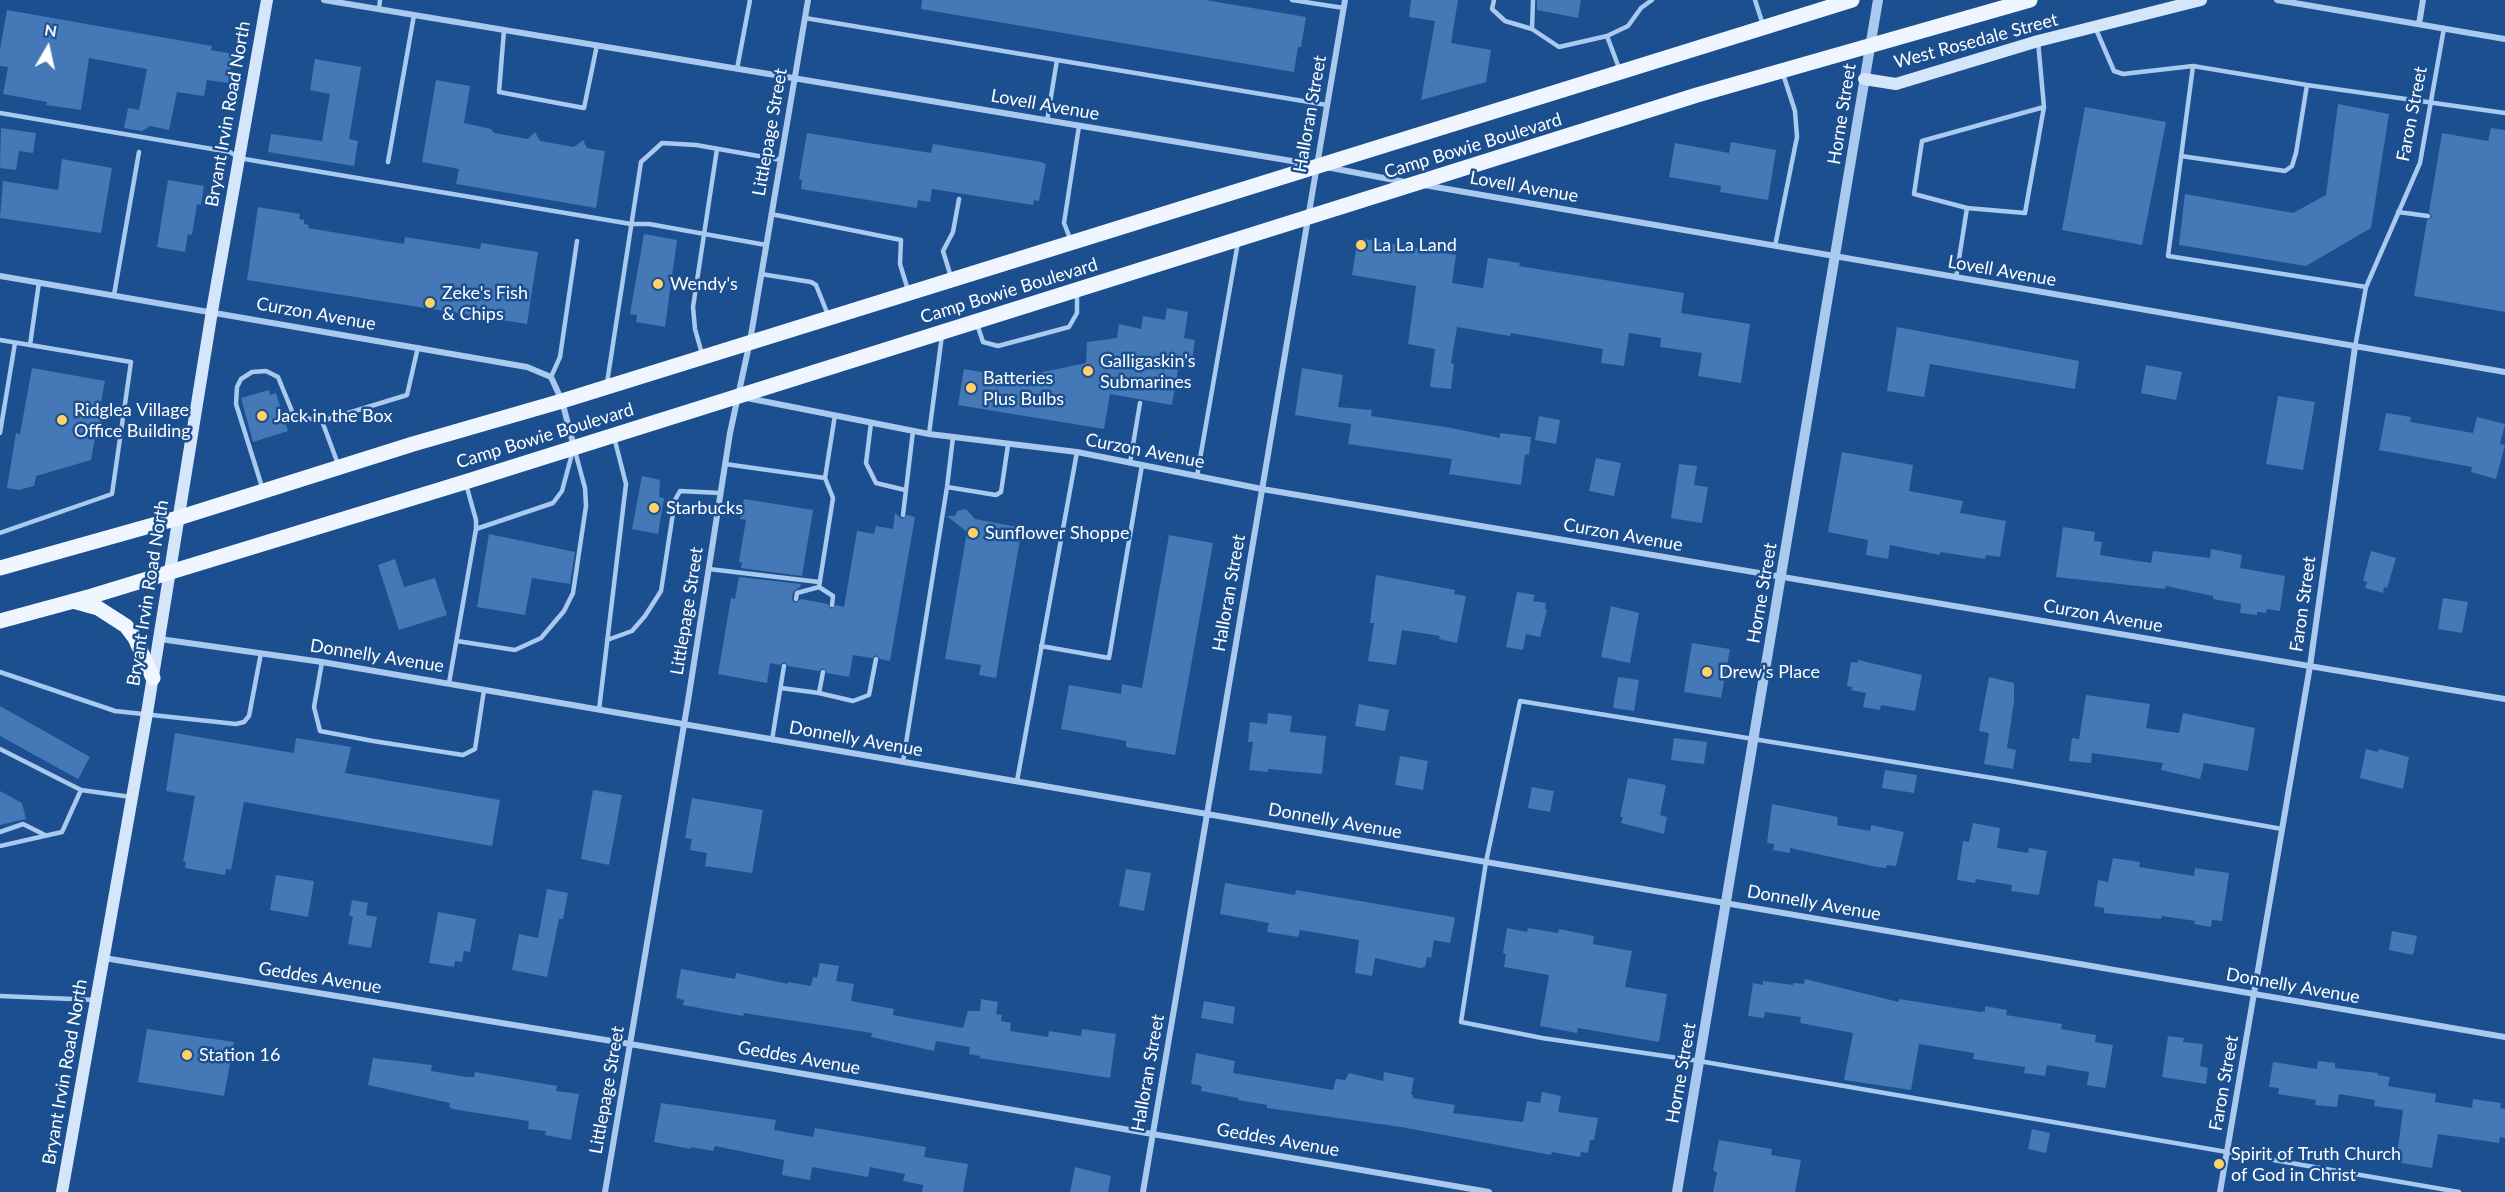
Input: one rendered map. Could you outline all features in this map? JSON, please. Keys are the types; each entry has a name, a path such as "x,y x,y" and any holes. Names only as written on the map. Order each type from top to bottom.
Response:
{"main road":[{"name":"Bryant Irvin Road North","path":"62,1192 160,639 212,311 267,0"},
{"name":"Camp Bowie Boulevard","path":"0,568 178,519 1852,0"},
{"name":"Camp Bowie Boulevard","path":"0,621 465,482 1697,95 2030,0"},
{"name":"West Rosedale Street","path":"1864,79 1896,84 2038,41 2201,0"},
{"path":"72,601 98,608 126,626 135,638 153,678"}],"street":[{"name":"Lovell Avenue","path":"324,0 1317,165 2505,372"},
{"name":"Littlepage Street","path":"605,1192 684,725 720,493 750,341 808,0"},
{"name":"Halloran Street","path":"1143,1192 1345,0"},
{"name":"Horne Street","path":"1677,1192 1878,0"},
{"path":"2277,0 2505,39"},
{"path":"2419,24 2423,0"},
{"name":"Curzon Avenue","path":"0,276 418,347 527,367 551,377"},
{"name":"Faron Street","path":"2220,1192 2310,666 2355,347"},
{"path":"551,377 562,401 574,448"},
{"name":"Curzon Avenue","path":"738,396 929,434 1077,452 1262,489 2505,699"},
{"name":"Donnelly Avenue","path":"160,639 449,683 2505,1037"},
{"name":"Geddes Avenue","path":"104,958 630,1044 1489,1192"}],"lane":[{"path":"379,9 380,0"},
{"path":"736,69 750,0"},
{"path":"1292,0 1344,8"},
{"path":"1494,0 1492,9 1506,21 1532,29 1559,47 1607,36 1628,26 1641,8 1650,1"},
{"path":"1532,29 1533,0"},
{"path":"1755,0 1764,27"},
{"path":"388,162 414,15"},
{"path":"805,18 1327,105"},
{"path":"2095,27 2114,71 2123,74 2193,66 2307,85 2505,113"},
{"name":"Faron Street","path":"2355,347 2366,287 2420,163 2444,28"},
{"path":"504,30 499,92 584,108 597,45"},
{"path":"1607,36 1620,71"},
{"path":"2038,41 2044,107 2025,213 1967,208 1914,194 1922,141 2044,107"},
{"path":"1047,121 1057,60"},
{"path":"2193,66 2168,256 2366,287"},
{"path":"1775,246 1797,137 1795,111 1782,71"},
{"path":"2181,156 2285,171 2292,166 2296,153 2307,85"},
{"path":"0,113 230,152 239,158 631,224 649,224 766,244"},
{"path":"1071,242 1064,223 1079,126"},
{"path":"607,387 640,162 662,143 717,149 781,160"},
{"path":"703,356 695,328 693,307 702,233 717,149"},
{"path":"114,295 139,152"},
{"path":"952,280 943,251 953,232 959,199"},
{"path":"1956,278 1967,208"},
{"path":"2398,212 2428,216"},
{"path":"771,214 901,240 900,264 909,293"},
{"path":"1197,476 1239,239"},
{"path":"551,377 560,357 578,241"},
{"path":"761,274 811,282 816,285 829,318"},
{"path":"30,345 39,282"},
{"path":"977,322 983,342 998,346 1069,327 1077,313 1077,291"},
{"path":"929,434 943,332"},
{"path":"0,340 131,362 112,494 0,532"},
{"path":"0,433 15,343"},
{"path":"263,491 236,404 237,387 241,379 252,372 266,371 278,377 294,417 322,421 407,395 418,347"},
{"path":"1130,463 1140,403"},
{"path":"819,584 833,498 825,478 835,416"},
{"path":"322,421 340,468"},
{"path":"871,423 866,463 876,483 905,490"},
{"path":"903,515 913,430"},
{"path":"599,710 626,484 614,435"},
{"path":"903,762 947,487 953,436"},
{"path":"947,487 996,495 1000,492 1008,445"},
{"path":"457,641 515,650 532,644 551,630 564,611 573,593 586,506 582,476 574,448"},
{"path":"476,529 553,503 562,491 574,448"},
{"path":"1017,782 1077,452"},
{"path":"725,464 825,478"},
{"path":"1041,646 1109,657 1142,465"},
{"path":"449,683 476,529 476,520 465,482"},
{"path":"608,640 632,631 661,591 675,500 680,492 720,493"},
{"path":"709,569 819,584 833,596 832,605"},
{"path":"796,598 797,593 819,584"},
{"path":"0,672 115,711 236,724 244,722 249,716 261,653"},
{"path":"781,688 819,693 853,701 869,695 876,658"},
{"path":"322,662 314,707 320,731 373,741 463,755 475,749 484,690"},
{"path":"772,740 784,666"},
{"path":"819,693 823,672"},
{"path":"2282,829 2005,780 1754,741 1520,701 1485,862 1461,1022 1542,1038 1699,1061 2459,1192"},
{"path":"0,749 81,790 132,797"},
{"path":"0,846 62,832 81,790"},
{"path":"0,831 23,824 45,835"},
{"path":"0,996 97,1000"}],"building":[{"path":"922,0 1205,0 1306,17 1294,72 921,9"},
{"path":"1411,0 1458,0 1451,43 1491,50 1486,82 1421,100 1435,21 1409,17"},
{"path":"1537,0 1581,0 1578,18 1537,10"},
{"path":"7,10 212,46 211,50 233,54 228,83 207,80 204,96 177,92 169,130 150,126 142,131 124,128 128,108 139,110 147,69 89,58 81,110 46,105 47,102 3,94 8,67 0,66 0,49"},
{"path":"315,59 361,67 349,139 358,141 354,166 268,152 271,134 322,141 330,94 310,90"},
{"path":"436,80 470,86 464,123 491,129 494,133 528,139 535,132 540,141 574,147 583,140 587,148 605,151 596,208 456,184 459,169 422,162"},
{"path":"2338,104 2389,114 2371,228 2306,266 2179,245 2185,194 2293,213 2326,195"},
{"path":"2085,107 2166,122 2142,245 2062,230"},
{"path":"1,128 36,133 33,153 19,151 16,170 0,168"},
{"path":"2491,128 2505,130 2505,312 2414,296 2427,220 2432,217 2429,212 2442,133 2488,141"},
{"path":"807,133 931,153 933,144 1041,162 1046,164 1039,201 1034,200 1033,205 932,189 930,202 918,200 917,208 801,189 802,180 799,179"},
{"path":"1731,142 1776,150 1768,200 1720,192 1721,186 1669,177 1675,143 1729,153"},
{"path":"62,159 112,168 101,233 0,218 3,181 58,190"},
{"path":"168,180 204,186 201,205 197,204 192,235 188,234 185,252 157,247"},
{"path":"258,207 300,214 299,219 309,225 308,228 404,244 405,237 480,249 481,243 538,252 527,324 247,280"},
{"path":"644,234 677,240 665,327 636,322 637,315 630,314"},
{"path":"1358,238 1456,255 1452,283 1483,288 1488,258 1520,263 1519,266 1684,293 1681,313 1750,324 1741,383 1698,376 1702,353 1660,347 1661,338 1629,333 1624,366 1601,363 1603,349 1511,333 1510,336 1457,327 1451,363 1454,364 1451,389 1430,387 1435,349 1408,344 1416,286 1352,275"},
{"path":"1167,308 1188,312 1184,338 1195,340 1192,360 1180,357 1172,405 1110,394 1104,429 958,405 964,369 1014,378 1086,363 1087,342 1117,338 1119,324 1141,329 1143,316 1165,320"},
{"path":"1897,327 2079,361 2075,389 1930,364 1924,397 1887,391"},
{"path":"2146,365 2182,372 2176,400 2141,393"},
{"name":"Ridglea Village Office Building","path":"32,368 105,381 100,408 104,409 100,433 96,432 91,460 36,476 34,486 19,490 7,488 16,433 20,434"},
{"path":"1302,368 1343,375 1338,407 1372,410 1371,416 1500,438 1500,433 1531,437 1529,455 1525,454 1521,485 1449,474 1452,459 1348,444 1351,424 1295,415"},
{"path":"269,390 270,395 276,393 288,431 253,442 241,398"},
{"path":"2278,396 2315,402 2303,470 2266,464"},
{"path":"2386,413 2411,417 2410,422 2473,433 2477,417 2505,424 2500,444 2505,445 2496,479 2471,472 2472,467 2379,450"},
{"path":"1539,416 1560,420 1556,444 1535,440"},
{"path":"1842,452 1913,465 1909,491 1963,501 1960,513 2006,521 2000,557 1986,555 1985,559 1940,552 1940,555 1890,545 1888,559 1866,555 1868,540 1828,532"},
{"path":"1596,458 1621,463 1614,496 1589,491"},
{"path":"1679,464 1697,466 1694,485 1708,487 1702,523 1671,518"},
{"path":"642,476 660,480 659,497 664,498 658,534 632,529"},
{"path":"744,499 813,510 802,576 741,568 742,562 739,562 746,520 740,519"},
{"path":"966,509 975,519 1022,528 996,678 979,675 981,665 945,659 967,532 947,516 955,516 957,511"},
{"path":"895,513 902,519 907,515 915,517 890,661 880,659 876,655 872,658 853,655 849,677 827,673 823,668 819,671 788,666 784,662 780,665 770,663 767,683 718,674 731,598 735,599 739,577 801,584 793,592 792,600 795,603 801,599 828,604 831,609 836,605 844,607 857,531 874,534 876,526 893,529"},
{"path":"2063,527 2095,532 2094,541 2102,542 2100,555 2151,563 2153,551 2210,558 2211,549 2242,555 2240,568 2285,576 2280,611 2267,609 2266,613 2257,612 2257,615 2240,613 2241,604 2166,586 2165,589 2056,577"},
{"path":"489,534 575,552 570,584 532,578 525,615 477,607"},
{"path":"1169,535 1213,543 1175,755 1126,747 1126,741 1061,729 1069,685 1121,694 1122,684 1142,688"},
{"path":"2371,551 2396,558 2387,588 2384,587 2383,593 2365,588 2367,582 2363,581"},
{"path":"395,559 404,587 435,578 447,615 399,630 378,565"},
{"path":"1376,575 1455,590 1454,594 1466,596 1457,643 1439,639 1440,636 1402,630 1396,665 1368,661 1374,623 1370,623"},
{"path":"1517,592 1535,595 1533,601 1546,603 1545,609 1547,610 1540,637 1526,634 1523,650 1506,647"},
{"path":"2443,598 2468,602 2462,633 2438,629"},
{"path":"1611,606 1639,613 1630,663 1601,657"},
{"name":"Drew's Place","path":"1692,643 1730,649 1721,698 1684,692"},
{"path":"1858,660 1922,675 1915,711 1881,705 1880,710 1863,707 1866,693 1851,690 1852,687 1847,686 1851,662 1858,663"},
{"path":"1618,677 1639,680 1634,711 1613,708"},
{"path":"1989,677 2014,683 2014,702 2007,748 2016,750 2013,769 1984,764 1989,733 1979,731"},
{"path":"2086,695 2150,704 2146,728 2179,733 2183,713 2255,728 2248,771 2204,763 2200,779 2161,770 2163,763 2092,753 2091,763 2069,761 2072,738 2079,739"},
{"path":"1359,704 1389,710 1385,731 1355,726"},
{"path":"0,706 90,757 78,779 0,736"},
{"path":"1268,713 1292,716 1290,732 1326,736 1322,774 1268,769 1268,772 1249,770 1253,742 1248,742 1250,722 1267,724"},
{"path":"175,733 294,753 296,738 351,747 345,773 500,800 492,846 244,802 231,870 226,869 225,875 185,868 186,862 183,862 195,796 166,791"},
{"path":"1674,738 1707,742 1704,764 1671,760"},
{"path":"2366,749 2378,752 2379,749 2409,757 2403,789 2360,778"},
{"path":"1400,756 1428,761 1423,790 1395,785"},
{"path":"1885,770 1917,775 1914,793 1882,788"},
{"path":"1628,778 1666,785 1660,815 1667,817 1664,834 1621,823 1623,817 1620,817"},
{"path":"1532,787 1554,791 1550,812 1528,808"},
{"path":"593,790 622,795 609,865 581,859"},
{"path":"0,791 22,803 26,819 0,825"},
{"path":"692,798 763,810 752,873 705,866 707,853 690,850 692,839 685,838"},
{"path":"1772,804 1838,817 1837,825 1870,831 1871,825 1904,832 1896,866 1877,867 1790,848 1790,853 1773,850 1774,844 1767,843"},
{"path":"1973,823 2000,828 1997,848 2028,853 2029,848 2047,851 2039,895 2011,891 2012,885 1976,879 1975,883 1957,880 1963,841 1969,842"},
{"path":"2113,858 2140,862 2139,867 2194,876 2195,868 2229,873 2222,921 2212,920 2211,927 2194,924 2195,921 2162,916 2161,919 2104,913 2104,908 2094,906 2098,880 2108,882"},
{"path":"1126,869 1151,873 1144,911 1119,906"},
{"path":"276,875 314,881 308,917 270,910"},
{"path":"1225,883 1295,895 1296,890 1453,917 1455,919 1450,943 1434,940 1431,958 1427,957 1425,967 1420,968 1375,958 1372,976 1355,973 1359,940 1300,930 1298,937 1267,932 1269,923 1220,914"},
{"path":"547,889 568,893 563,919 559,919 547,977 512,970 519,934 538,938"},
{"path":"352,900 368,903 366,915 377,917 371,948 348,944 353,916 349,916"},
{"path":"438,912 476,919 470,952 464,951 462,962 455,961 454,967 429,963"},
{"path":"1507,928 1527,932 1528,928 1558,933 1559,929 1594,936 1593,944 1632,951 1625,987 1667,994 1659,1042 1578,1028 1577,1033 1540,1026 1549,975 1504,967 1506,954 1503,953"},
{"path":"2392,931 2417,936 2413,955 2389,950"},
{"path":"820,963 839,966 836,981 854,984 851,1001 894,1009 893,1015 963,1028 968,1011 980,1011 981,999 998,1002 996,1014 1002,1015 1001,1021 1011,1023 1010,1031 1048,1037 1049,1031 1081,1036 1082,1029 1116,1034 1110,1078 979,1058 980,1056 969,1054 970,1047 936,1041 934,1051 871,1037 872,1033 744,1013 743,1016 683,1005 684,1000 676,998 681,969 735,979 736,973 788,984 788,982 811,986 813,977 817,978"},
{"path":"1805,979 1899,1002 1899,999 1981,1012 1985,1011 1985,1006 2007,1010 2006,1015 2062,1024 2061,1029 2096,1035 2095,1042 2113,1045 2105,1088 2087,1085 2089,1072 2047,1065 2045,1076 2024,1073 2025,1067 1973,1059 1974,1053 1919,1044 1911,1090 1844,1080 1853,1033 1800,1023 1801,1017 1765,1012 1764,1018 1748,1016 1753,983 1763,985 1763,981 1793,985 1794,983 1804,984"},
{"path":"1204,1001 1235,1007 1233,1024 1201,1018"},
{"name":"Station 16","path":"147,1029 234,1042 224,1096 138,1082"},
{"path":"2168,1036 2184,1038 2183,1042 2203,1044 2200,1066 2208,1068 2206,1084 2162,1077"},
{"path":"1196,1053 1235,1061 1233,1073 1333,1090 1336,1079 1345,1080 1349,1073 1383,1081 1384,1072 1414,1078 1411,1094 1413,1098 1455,1105 1453,1113 1523,1122 1527,1101 1540,1103 1542,1092 1561,1096 1558,1112 1598,1118 1594,1140 1590,1140 1588,1153 1581,1152 1580,1157 1552,1152 1551,1155 1401,1127 1267,1108 1267,1105 1201,1091 1202,1087 1191,1084"},
{"path":"373,1058 432,1065 431,1071 466,1077 474,1077 475,1072 557,1086 556,1091 579,1094 571,1140 545,1135 546,1131 528,1129 529,1121 453,1109 449,1107 450,1103 368,1085"},
{"path":"2318,1061 2335,1063 2335,1068 2378,1073 2378,1075 2390,1077 2388,1086 2436,1094 2435,1102 2472,1108 2473,1099 2501,1103 2500,1108 2505,1109 2505,1138 2500,1137 2499,1143 2438,1134 2432,1168 2396,1162 2403,1110 2374,1106 2375,1100 2339,1094 2337,1107 2315,1105 2316,1100 2278,1094 2279,1088 2269,1087 2273,1062 2317,1069"},
{"path":"661,1103 776,1120 774,1130 813,1137 815,1128 926,1147 924,1157 968,1164 963,1192 922,1192 923,1185 903,1181 905,1174 870,1167 868,1177 812,1167 810,1180 782,1175 784,1160 715,1146 713,1151 654,1142"},
{"path":"2032,1129 2050,1133 2046,1153 2028,1149"},
{"path":"1719,1140 1772,1149 1771,1155 1801,1160 1795,1192 1713,1192 1717,1173 1713,1170"},
{"path":"1075,1167 1111,1176 1108,1192 1070,1192"}],"place":[{"name":"La La Land","path":"1361,245"},
{"name":"Wendy's","path":"658,284"},
{"name":"Zeke's Fish & Chips","path":"430,303"},
{"name":"Galligaskin's Submarines","path":"1088,371"},
{"name":"Batteries Plus Bulbs","path":"971,388"},
{"name":"Jack in the Box","path":"262,416"},
{"name":"Ridglea Village Office Building","path":"62,420"},
{"name":"Starbucks","path":"654,508"},
{"name":"Sunflower Shoppe","path":"973,533"},
{"name":"Drew's Place","path":"1707,672"},
{"name":"Station 16","path":"187,1055"},
{"name":"Spirit of Truth Church of God in Christ","path":"2219,1164"}]}
